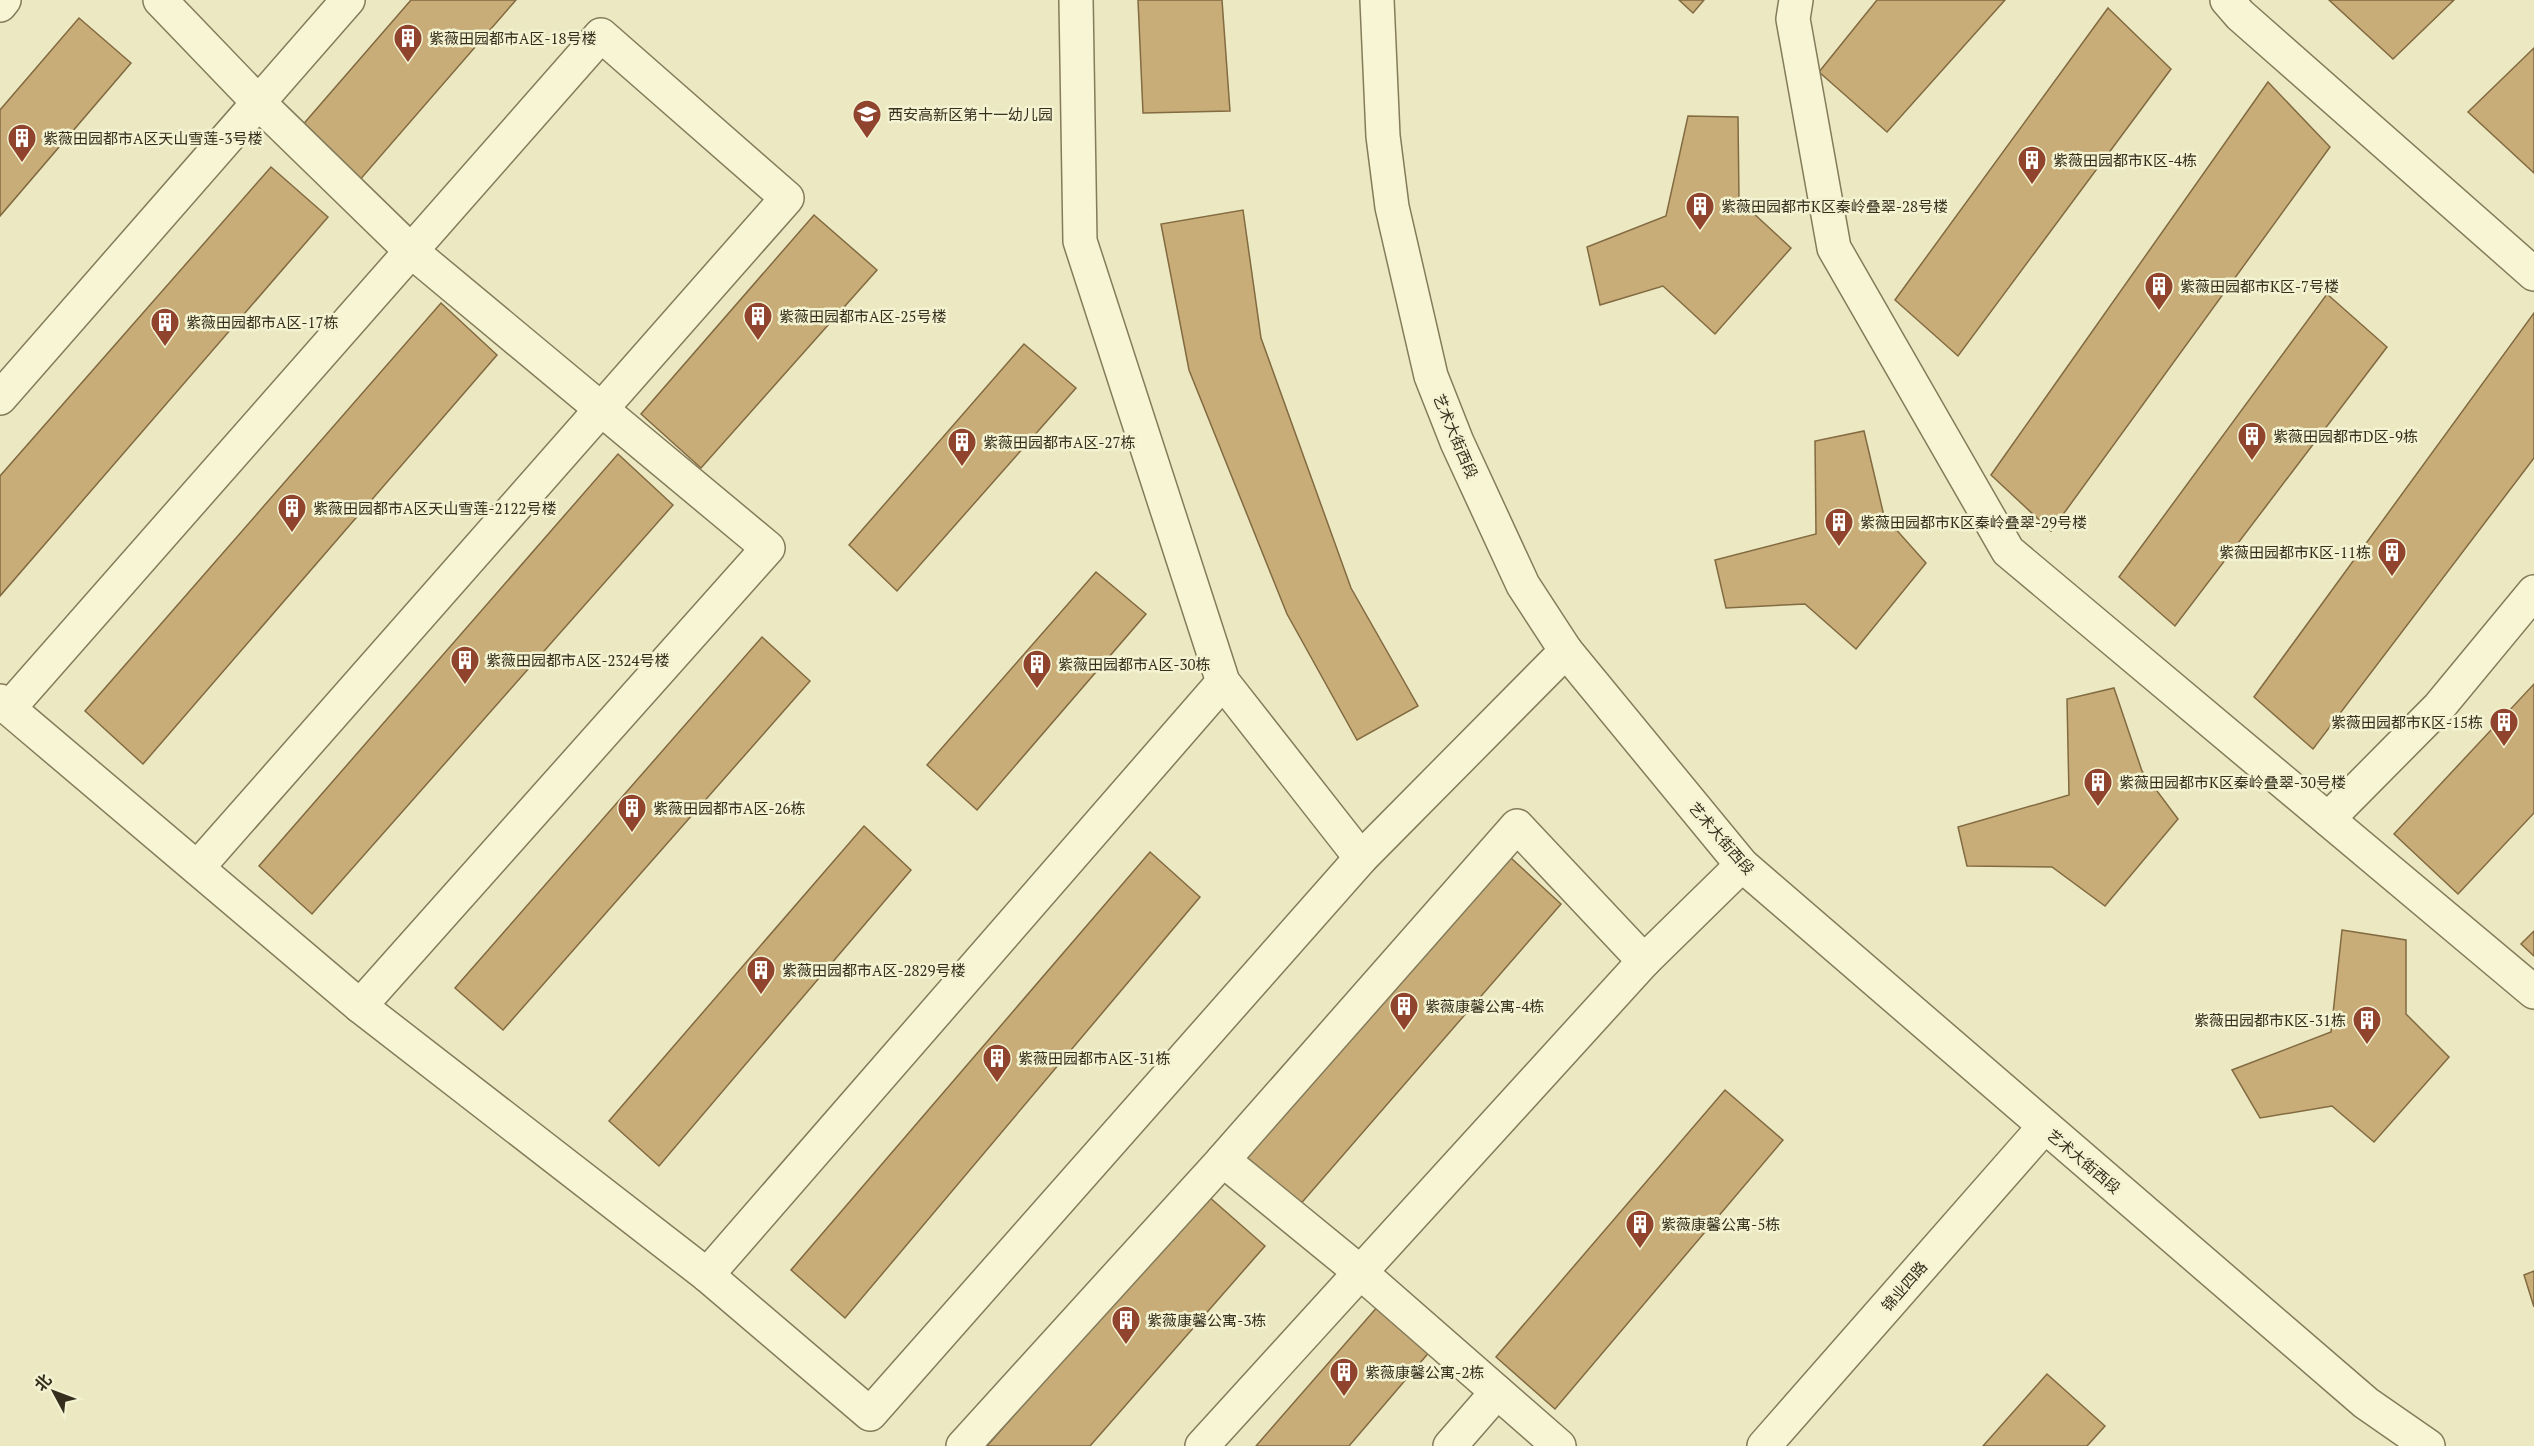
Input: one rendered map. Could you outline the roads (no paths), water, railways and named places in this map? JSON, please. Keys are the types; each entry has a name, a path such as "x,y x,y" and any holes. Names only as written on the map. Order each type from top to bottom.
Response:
{"street":[{"path":"0,5 4,0"},
{"path":"160,0 259,103 410,250 599,410 768,548 360,1006"},
{"path":"0,398 348,0"},
{"path":"1076,0 1080,241 1223,682 1361,858"},
{"name":"艺术大街西段","path":"1377,0 1383,136 1392,207 1431,376 1457,442 1523,585 1566,651 1742,865 2366,1403 2428,1446"},
{"path":"1796,0 1793,19 1834,248 2008,551 2534,992"},
{"path":"2227,0 2240,15 2534,274"},
{"path":"198,867 787,198 601,34 4,705 360,1006 707,1275 870,1414 1361,858 1566,651"},
{"path":"2328,819 2439,708 2534,592"},
{"path":"707,1275 1223,682"},
{"path":"963,1446 1223,1160 1517,826 1644,962"},
{"path":"1202,1446 1644,962 1742,865"},
{"name":"锦业四路","path":"1764,1446 2044,1127"},
{"path":"1223,1160 1360,1272 1559,1446"},
{"path":"1450,1446 1497,1392"}],"place":[{"name":"紫薇田园都市A区-18号楼","path":"408,64"},
{"name":"西安高新区第十一幼儿园","path":"867,140"},
{"name":"紫薇田园都市A区天山雪莲-3号楼","path":"22,164"},
{"name":"紫薇田园都市K区-4栋","path":"2032,186"},
{"name":"紫薇田园都市K区秦岭叠翠-28号楼","path":"1700,232"},
{"name":"紫薇田园都市K区-7号楼","path":"2159,312"},
{"name":"紫薇田园都市A区-25号楼","path":"758,342"},
{"name":"紫薇田园都市A区-17栋","path":"165,348"},
{"name":"紫薇田园都市D区-9栋","path":"2252,462"},
{"name":"紫薇田园都市A区-27栋","path":"962,468"},
{"name":"紫薇田园都市A区天山雪莲-2122号楼","path":"292,534"},
{"name":"紫薇田园都市K区秦岭叠翠-29号楼","path":"1839,548"},
{"name":"紫薇田园都市K区-11栋","path":"2392,578"},
{"name":"紫薇田园都市A区-2324号楼","path":"465,686"},
{"name":"紫薇田园都市A区-30栋","path":"1037,690"},
{"name":"紫薇田园都市K区-15栋","path":"2504,748"},
{"name":"紫薇田园都市K区秦岭叠翠-30号楼","path":"2098,808"},
{"name":"紫薇田园都市A区-26栋","path":"632,834"},
{"name":"紫薇田园都市A区-2829号楼","path":"761,996"},
{"name":"紫薇康馨公寓-4栋","path":"1404,1032"},
{"name":"紫薇田园都市K区-31栋","path":"2367,1046"},
{"name":"紫薇田园都市A区-31栋","path":"997,1084"},
{"name":"紫薇康馨公寓-5栋","path":"1640,1250"},
{"name":"紫薇康馨公寓-3栋","path":"1126,1346"},
{"name":"紫薇康馨公寓-2栋","path":"1344,1398"}]}
